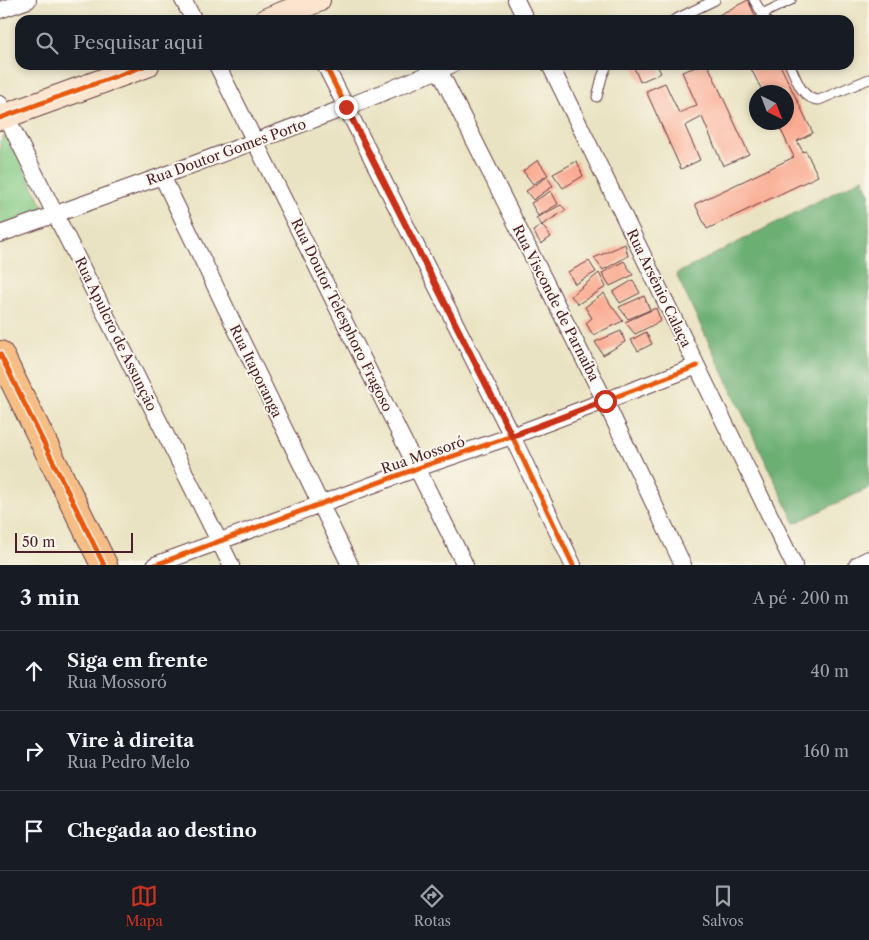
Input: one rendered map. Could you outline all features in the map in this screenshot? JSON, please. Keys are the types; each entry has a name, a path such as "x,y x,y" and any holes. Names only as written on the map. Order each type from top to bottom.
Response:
{"main road":[{"path":"0,354 104,565"}],"street":[{"path":"0,10 28,0"},
{"path":"184,0 192,15"},
{"path":"282,15 318,0"},
{"path":"2,113 132,70"},
{"name":"Rua Doutor Telesphoro Fragoso","path":"220,70 256,140 465,565"},
{"path":"328,70 512,436 573,565"},
{"name":"Rua Doutor Gomes Porto","path":"0,234 162,176 346,107 438,70"},
{"name":"Rua Visconde de Parnaíba","path":"446,70 683,565"},
{"name":"Rua Arsênio Calaça","path":"552,70 794,565"},
{"name":"Rua Apulcro de Assunção","path":"2,113 56,213 231,565"},
{"name":"Rua Itaporanga","path":"162,176 350,565"},
{"name":"Rua Mossoró","path":"155,565 418,468 512,436 697,366"},
{"path":"857,565 869,559"}],"lane":[{"path":"684,15 715,0"},
{"path":"754,0 763,15"},
{"path":"767,15 791,0"},
{"path":"597,97 605,70"},
{"path":"792,70 804,93 815,100 869,79"}],"green space":[{"path":"3,137 8,137 43,207 39,211 0,226 0,142"},
{"path":"863,178 869,192 869,488 795,523 676,274"}],"building":[{"path":"748,0 755,15 719,15"},
{"path":"635,70 660,70 661,73 640,82"},
{"path":"688,70 710,70 749,154 723,166 702,117 685,126 700,160 681,169 646,91 665,83 679,113 697,105 682,72"},
{"path":"752,70 782,70 790,85 759,85"},
{"path":"794,94 813,133 797,141 803,152 806,151 818,176 707,229 695,204 794,157 781,130 794,130"},
{"path":"538,160 548,175 533,184 523,171"},
{"path":"577,161 583,176 563,188 553,174"},
{"path":"547,177 553,186 533,200 526,191"},
{"path":"551,191 558,204 538,216 531,203"},
{"path":"561,205 566,210 542,225 536,218"},
{"path":"542,225 551,237 541,244 533,231"},
{"path":"625,244 628,256 603,270 594,258"},
{"path":"589,261 596,272 575,284 568,272"},
{"path":"624,261 633,275 610,286 602,273"},
{"path":"599,273 606,287 578,304 571,296"},
{"path":"633,280 640,293 620,303 613,292"},
{"path":"604,293 623,321 593,335 586,323 592,318 585,307"},
{"path":"644,296 650,310 628,319 619,307"},
{"path":"656,308 661,321 635,334 625,322"},
{"path":"621,331 625,342 603,355 595,342"},
{"path":"646,332 652,344 638,351 631,340"}],"cycle path":[{"path":"0,118 133,70"},
{"path":"328,70 512,436 573,565"},
{"path":"0,354 104,565"},
{"path":"155,565 418,468 512,436 697,366"}],"route":[{"path":"346,107 512,436 605,401"}]}
